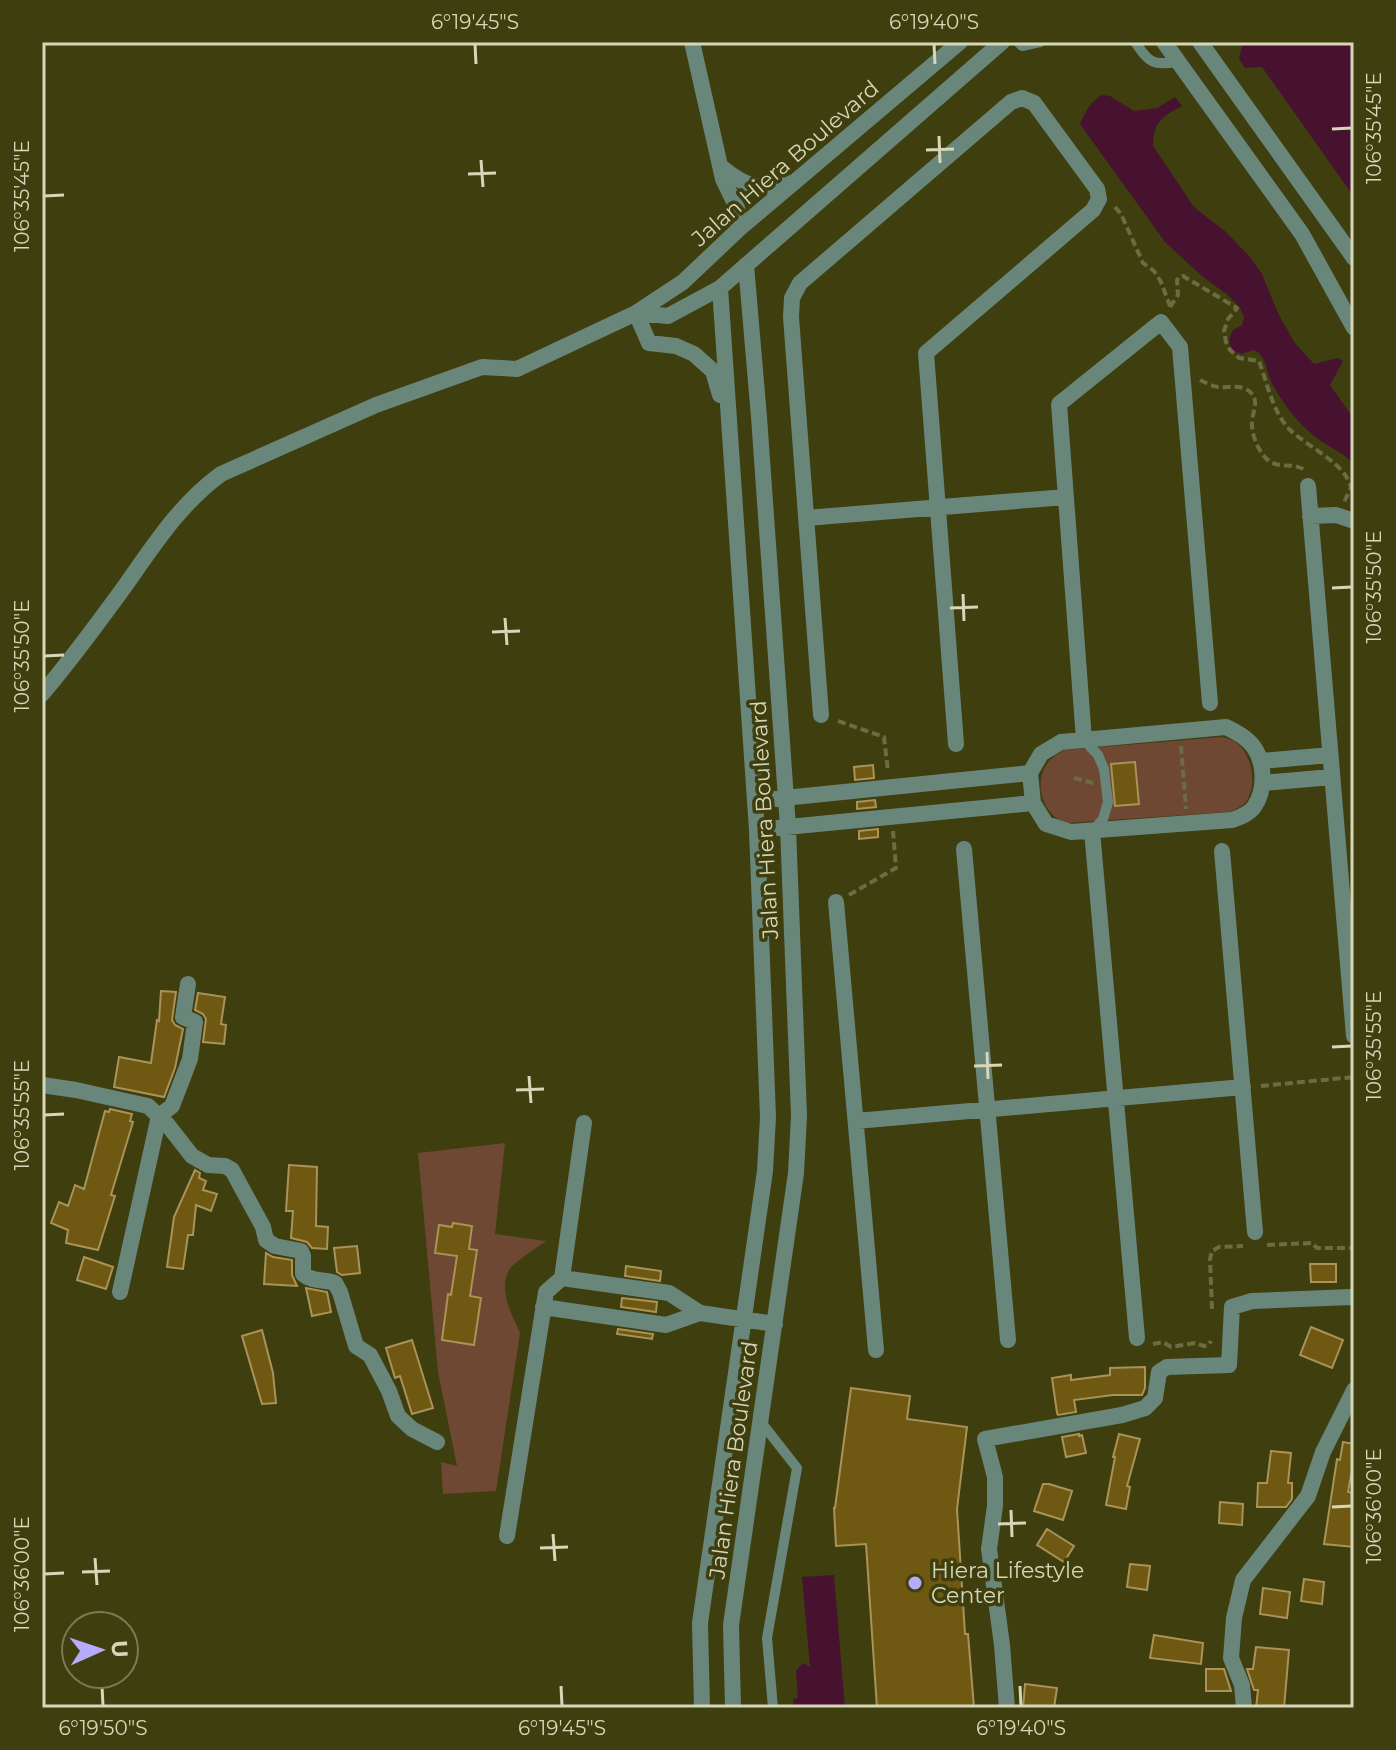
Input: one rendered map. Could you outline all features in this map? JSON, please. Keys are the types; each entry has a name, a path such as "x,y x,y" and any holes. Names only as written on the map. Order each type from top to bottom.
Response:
{"street":[{"path":"692,42 723,179 737,208 739,229"},
{"name":"Jalan Hiera Boulevard","path":"42,694 78,651 168,525 200,490 221,474 389,401 482,367 517,369 636,313 683,282 739,229 960,42"},
{"path":"729,422 713,371 694,354 676,346 649,343 636,313 668,316 720,288 1002,42"},
{"path":"1164,42 1302,234 1354,328"},
{"path":"1200,42 1354,258"},
{"path":"821,715 792,298 800,283 1011,102 1022,98 1034,103 1097,189 1099,199 1093,210 926,353 956,744"},
{"path":"720,166 739,182 763,187 794,182"},
{"path":"725,243 746,265"},
{"name":"Jalan Hiera Boulevard","path":"733,1708 731,1625 796,1173 799,1116 788,827 746,265"},
{"path":"700,266 720,288"},
{"name":"Jalan Hiera Boulevard","path":"702,1708 700,1623 765,1171 768,1117 757,830 720,288"},
{"path":"1084,740 1059,404 1161,322 1180,347 1210,703"},
{"path":"1308,486 1330,755 1351,959 1354,1036"},
{"path":"806,518 1066,497"},
{"path":"1310,516 1336,515 1354,521"},
{"path":"1226,727 1243,736 1253,746 1261,761 1263,783 1255,806 1245,815 1232,820 1071,832 1046,824 1033,803 1030,773 1041,754 1061,742 1084,740 1226,727"},
{"path":"1261,761 1330,755"},
{"path":"755,801 1030,773"},
{"path":"1263,783 1332,777"},
{"path":"889,787 892,817"},
{"path":"757,830 1033,803"},
{"path":"1092,831 1137,1338"},
{"path":"964,849 1008,1340"},
{"path":"1222,851 1256,1239"},
{"path":"836,902 876,1350"},
{"path":"120,1292 159,1116 172,1106 190,1059 195,1022 183,1017 188,984"},
{"path":"42,1085 148,1106 192,1156 208,1165 225,1166 232,1170 263,1227 266,1240 275,1246 301,1251 303,1274 309,1279 326,1279 335,1283 356,1346 370,1355 398,1416 412,1429 437,1442"},
{"path":"856,1121 1243,1087"},
{"path":"507,1536 546,1292 562,1278 584,1123"},
{"path":"562,1278 669,1293 700,1313 775,1324"},
{"path":"1007,1708 989,1549 995,1506 995,1477 985,1439 1122,1415 1145,1408 1155,1398 1159,1372 1167,1367 1229,1365 1232,1307 1252,1301 1354,1298"},
{"path":"543,1307 666,1325 700,1313"},
{"path":"1244,1708 1242,1685 1231,1658 1234,1618 1243,1580 1308,1496 1323,1452 1354,1390"}],"lane":[{"path":"1018,42 1022,46 1040,42"},
{"path":"1135,42 1146,58 1158,65 1179,62"},
{"path":"1084,740 1098,755 1104,769 1108,802 1103,819 1092,831"},
{"path":"759,1421 797,1468 767,1638 773,1708"}],"path":[{"path":"1099,199 1108,198 1121,214 1143,263 1154,271 1161,282 1170,307"},
{"path":"1161,322 1178,295 1177,280 1183,276 1237,308 1228,319 1224,331 1230,350 1239,358 1259,361 1277,410 1288,428 1350,480 1349,494 1336,515"},
{"path":"1182,370 1217,387 1239,386 1248,389 1256,406 1252,428 1262,454 1280,466 1301,467 1310,474 1308,486"},
{"path":"821,715 884,737 889,787"},
{"path":"1180,731 1187,824"},
{"path":"836,902 896,868 892,817"},
{"path":"1243,1087 1354,1077"},
{"path":"1212,1315 1210,1259 1212,1251 1219,1247 1256,1239 1312,1243 1317,1248 1354,1248"},
{"path":"1137,1338 1147,1345 1163,1342 1171,1347 1195,1343 1204,1346 1213,1339"}],"shaded area":[{"path":"1243,42 1354,42 1354,197 1262,67 1245,68 1239,59"},
{"path":"1102,95 1110,96 1134,111 1157,108 1175,97 1182,106 1157,125 1153,146 1194,207 1226,232 1262,274 1294,342 1314,364 1338,358 1343,361 1330,385 1354,419 1354,464 1311,434 1293,415 1274,387 1259,353 1254,350 1242,354 1230,346 1233,330 1242,325 1244,317 1240,308 1165,242 1080,124 1089,107"},
{"path":"1222,737 1240,746 1249,761 1252,778 1246,802 1230,812 1066,823 1047,808 1041,792 1045,767 1065,750"},
{"path":"505,1143 495,1234 546,1241 515,1263 506,1278 507,1302 520,1333 496,1491 443,1494 441,1462 457,1466 438,1372 418,1153"},
{"path":"834,1575 845,1708 794,1708 793,1699 798,1698 796,1671 803,1663 810,1667 802,1577"}],"building":[{"path":"1135,762 1139,804 1115,806 1111,764"},
{"path":"873,765 874,778 855,780 854,767"},
{"path":"875,800 876,807 857,809 857,802"},
{"path":"878,829 878,837 859,839 859,831"},
{"path":"161,991 176,992 172,1020 183,1029 175,1068 164,1097 114,1087 119,1057 151,1063"},
{"path":"198,993 225,997 221,1024 226,1025 224,1044 203,1042 206,1019 195,1010"},
{"path":"110,1109 132,1114 130,1121 133,1122 98,1250 66,1243 68,1230 51,1223 59,1202 68,1206 75,1185 84,1189 105,1111 109,1112"},
{"path":"289,1165 317,1167 316,1226 328,1227 327,1249 312,1248 307,1242 291,1238 293,1211 286,1211"},
{"path":"195,1170 200,1173 199,1178 206,1181 203,1190 217,1194 211,1211 196,1205 193,1235 188,1235 183,1269 167,1267 174,1217"},
{"path":"453,1223 472,1226 469,1249 477,1250 470,1296 481,1298 474,1345 442,1340 457,1256 435,1253 439,1225 452,1227"},
{"path":"357,1246 360,1273 342,1275 337,1272 334,1248"},
{"path":"266,1253 292,1260 292,1275 297,1286 264,1284"},
{"path":"84,1257 113,1267 106,1289 77,1280"},
{"path":"1310,1264 1336,1264 1336,1282 1311,1282"},
{"path":"626,1266 661,1271 660,1281 625,1276"},
{"path":"306,1288 327,1292 331,1312 312,1316"},
{"path":"622,1298 657,1302 656,1312 621,1307"},
{"path":"1311,1327 1343,1340 1332,1368 1300,1355"},
{"path":"618,1329 653,1334 652,1339 617,1334"},
{"path":"262,1330 273,1373 276,1403 262,1404 242,1336"},
{"path":"412,1340 433,1408 412,1414 400,1376 395,1378 386,1348"},
{"path":"1145,1367 1142,1395 1074,1400 1076,1412 1058,1415 1052,1378 1071,1375 1071,1380 1110,1375 1110,1368"},
{"name":"Hiera Lifestyle Center","path":"851,1388 910,1396 907,1419 967,1427 957,1509 965,1634 968,1634 974,1708 877,1708 866,1544 836,1546 834,1508"},
{"path":"1119,1434 1140,1439 1127,1486 1130,1487 1126,1509 1106,1505"},
{"path":"1082,1435 1086,1453 1066,1457 1062,1437"},
{"path":"1343,1442 1354,1444 1348,1492 1354,1493 1354,1547 1324,1544 1337,1459 1340,1460"},
{"path":"1271,1451 1291,1453 1288,1483 1292,1483 1292,1499 1286,1507 1257,1507 1258,1483 1267,1483"},
{"path":"1043,1484 1072,1491 1063,1520 1034,1511"},
{"path":"1220,1502 1243,1504 1242,1525 1219,1523"},
{"path":"1047,1529 1074,1546 1064,1562 1037,1545"},
{"path":"1130,1564 1150,1566 1147,1590 1127,1587"},
{"path":"1304,1579 1324,1582 1322,1604 1301,1601"},
{"path":"1263,1588 1290,1592 1287,1618 1260,1614"},
{"path":"1154,1635 1203,1643 1201,1664 1150,1658"},
{"path":"1256,1647 1289,1650 1284,1708 1256,1708 1258,1690 1254,1690 1247,1669 1253,1669"},
{"path":"1206,1669 1224,1669 1231,1691 1206,1691"},
{"path":"1025,1684 1057,1688 1054,1708 1023,1708"}],"place":[{"name":"Hiera Lifestyle Center","path":"915,1583"}]}
